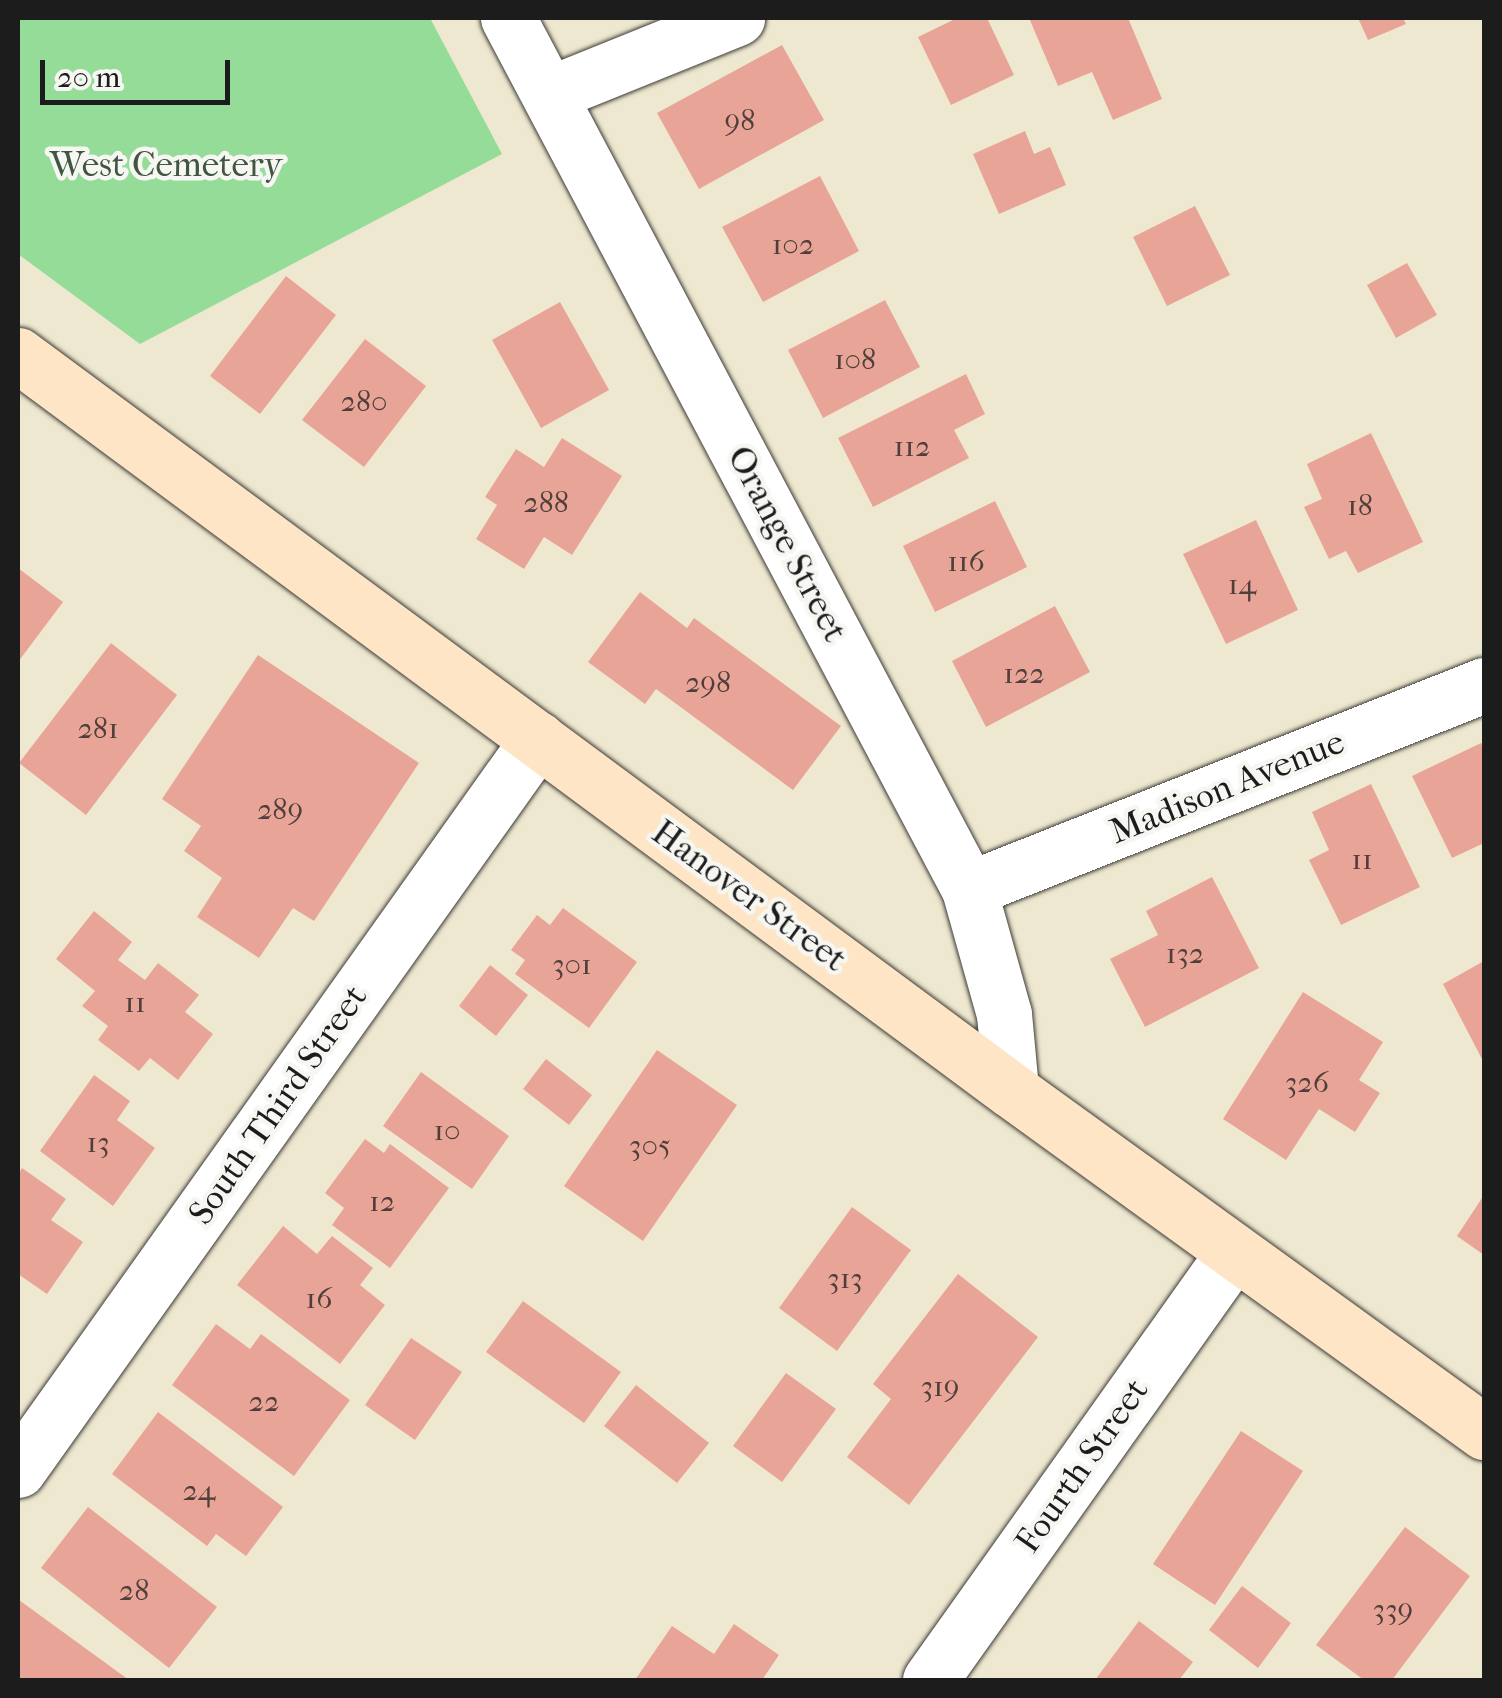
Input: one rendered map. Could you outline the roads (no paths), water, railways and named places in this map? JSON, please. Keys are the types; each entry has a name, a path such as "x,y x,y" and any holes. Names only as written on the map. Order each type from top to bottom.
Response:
{"main road":[{"name":"Hanover Street","path":"18,355 1011,1090 1484,1432"}],"street":[{"name":"Orange Street","path":"508,18 969,889 1004,1014 1011,1090"},
{"path":"549,94 736,18"},
{"name":"Madison Avenue","path":"969,889 1484,685"},
{"name":"South Third Street","path":"18,1470 538,739"},
{"name":"Fourth Street","path":"930,1680 1234,1252"}],"park label":[{"name":"West Cemetery","path":"166,165"}]}
